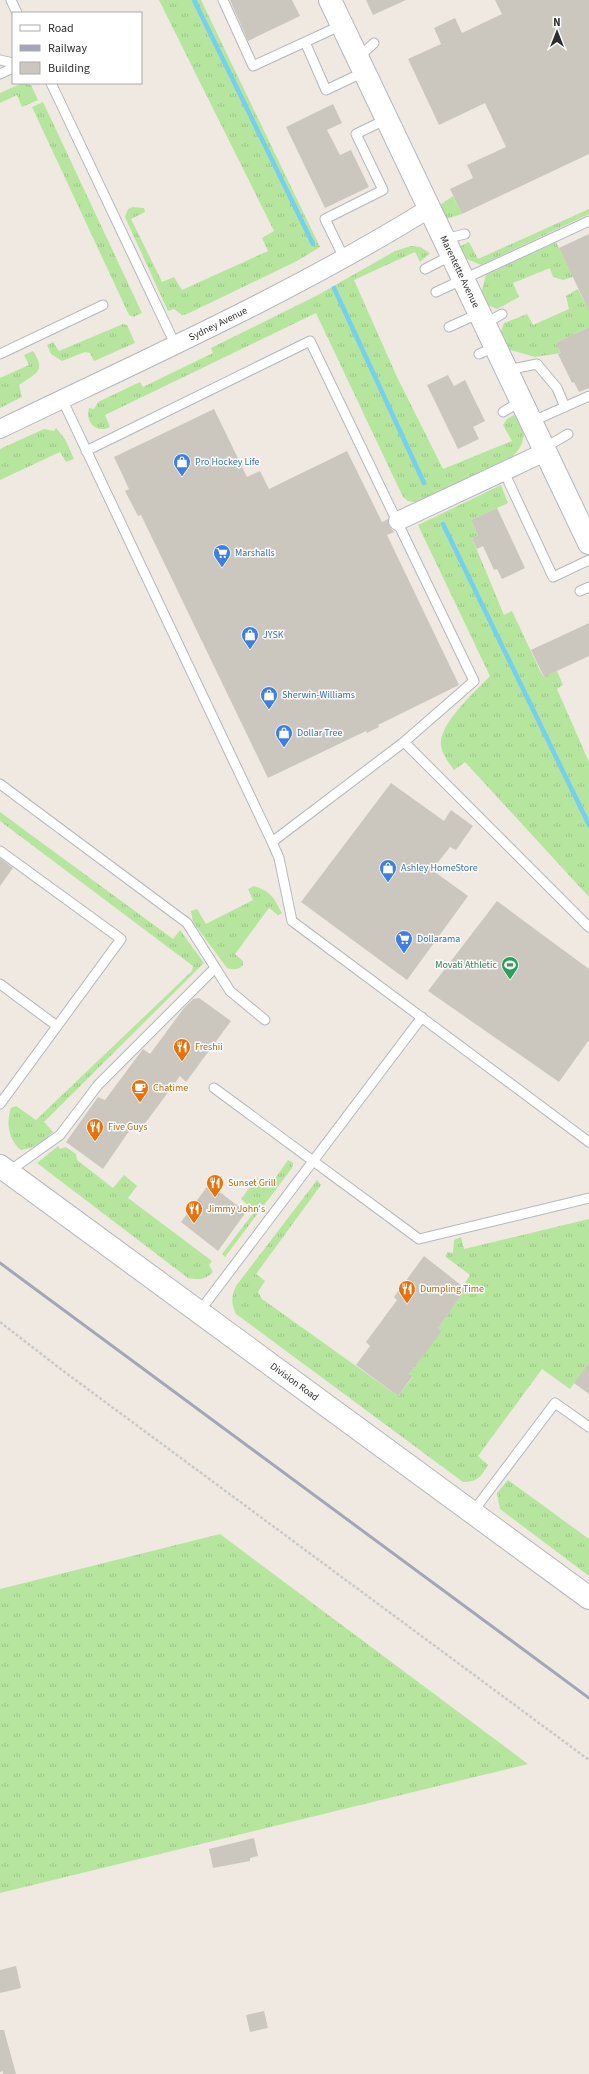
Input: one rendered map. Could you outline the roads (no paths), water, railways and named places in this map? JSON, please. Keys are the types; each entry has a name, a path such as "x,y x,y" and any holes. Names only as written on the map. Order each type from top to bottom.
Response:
{"main road":[{"name":"Marentette Avenue","path":"330,0 464,280 489,317 487,351 507,370 512,406 531,422 589,543"},
{"name":"Division Road","path":"4,1169 589,1598"}],"street":[{"name":"Sydney Avenue","path":"0,428 271,297 344,258 430,208"},
{"path":"398,521 504,472 545,450"}],"lane":[{"path":"11,0 17,12"},
{"path":"223,0 253,66 342,25"},
{"path":"305,42 326,90 362,65 374,42"},
{"path":"0,60 12,63"},
{"path":"0,74 12,68"},
{"path":"51,84 175,344"},
{"path":"344,258 325,219 383,190 356,134 387,119"},
{"path":"436,292 589,221"},
{"path":"424,268 465,234"},
{"path":"0,354 103,305"},
{"path":"449,328 489,317"},
{"path":"86,451 310,340 398,521 474,681 404,742 272,842"},
{"path":"507,370 537,364 557,388 565,407"},
{"path":"531,422 589,396"},
{"path":"62,399 272,842 279,858 292,921 589,1142"},
{"path":"545,450 568,434"},
{"path":"504,472 553,577 589,560"},
{"path":"580,591 589,587"},
{"path":"404,742 589,926"},
{"path":"0,784 187,923 230,991 265,1020"},
{"path":"0,850 121,939 0,1104"},
{"path":"4,1169 60,1135 98,1085 215,968"},
{"path":"0,984 57,1026"},
{"path":"199,1312 422,1018"},
{"path":"214,1088 418,1239 589,1198"},
{"path":"472,1512 555,1403 589,1427"}],"waterway":[{"path":"194,0 313,244"},
{"path":"334,288 424,483"},
{"path":"443,524 589,825"}],"railway":[{"path":"0,1263 589,1698"}],"place":[{"name":"Pro Hockey Life","path":"182,477"},
{"name":"Marshalls","path":"222,568"},
{"name":"JYSK","path":"250,650"},
{"name":"Sherwin-Williams","path":"269,710"},
{"name":"Dollar Tree","path":"284,748"},
{"name":"Ashley HomeStore","path":"388,883"},
{"name":"Dollarama","path":"404,954"},
{"name":"Movati Athletic","path":"510,980"},
{"name":"Freshii","path":"182,1062"},
{"name":"Chatime","path":"140,1103"},
{"name":"Five Guys","path":"95,1142"},
{"name":"Sunset Grill","path":"215,1198"},
{"name":"Jimmy John's","path":"194,1224"},
{"name":"Dumpling Time","path":"407,1304"}]}
